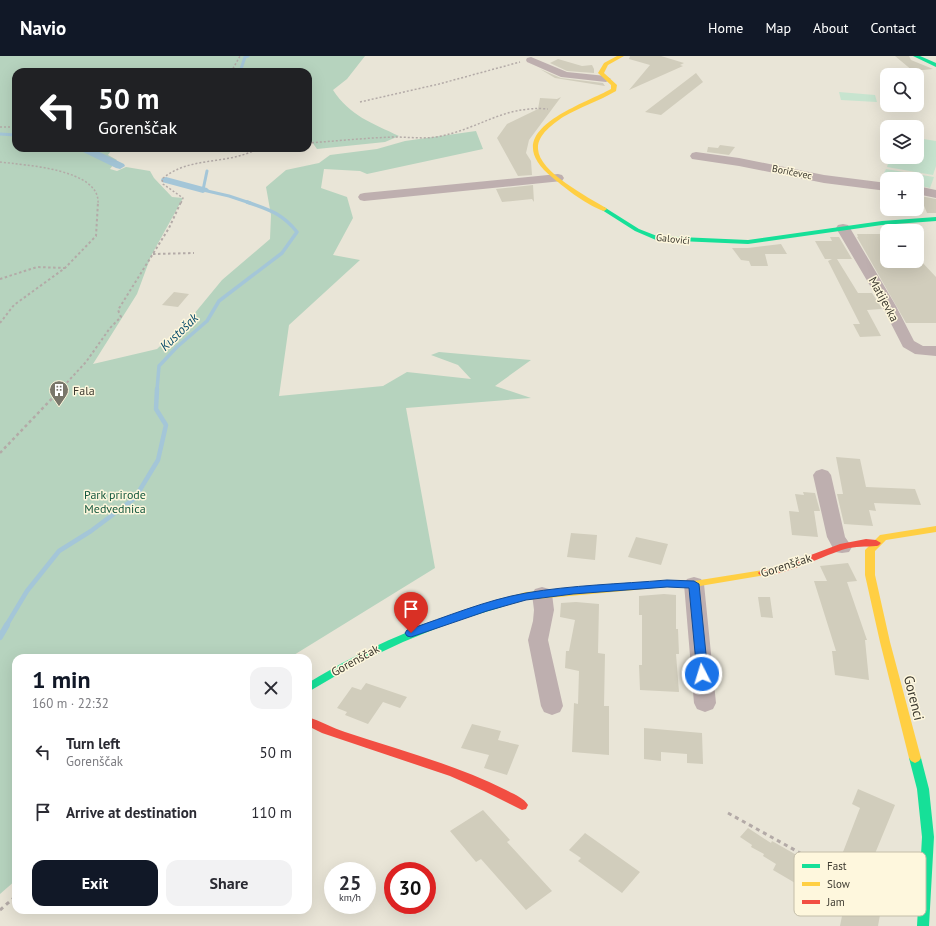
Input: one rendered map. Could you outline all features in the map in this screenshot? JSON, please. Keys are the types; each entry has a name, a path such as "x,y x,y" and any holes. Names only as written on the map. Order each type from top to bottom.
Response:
{"street":[{"name":"Galovići","path":"621,56 603,66 601,73 614,85 614,90 564,114 546,127 535,144 535,153 558,178 586,199 633,228 651,236 663,239 748,242 903,220 936,219"},
{"path":"916,56 936,64"},
{"path":"531,60 565,75 606,79"},
{"name":"Boričevec","path":"696,156 739,162 820,178 880,186"},
{"path":"364,197 558,178"},
{"path":"924,191 936,194"},
{"name":"Matijevka","path":"843,228 889,306 908,344 923,351 936,351"},
{"path":"822,475 836,537 842,547"},
{"path":"876,543 883,537 936,529"},
{"name":"Gorenščak","path":"312,685 337,669 392,641 484,608 526,596 667,584 694,584 767,572 842,547 865,541 876,543"},
{"name":"Gorenci","path":"876,543 870,550 870,575 891,665 923,789 928,837 926,873"},
{"path":"694,584 705,703"},
{"path":"542,594 544,610 538,640 552,706"},
{"path":"312,724 473,780 510,797 522,805"},
{"name":"Gorenci","path":"923,926 924,916"}],"path":[{"path":"233,68 240,56"},
{"path":"360,102 439,84 531,60"},
{"path":"312,143 383,138 434,137 457,131 492,117 526,108 546,108 564,114"},
{"path":"0,127 12,127"},
{"path":"0,453 86,362 110,328 121,317 118,310 169,228 182,198 163,184 162,178 169,173 194,163 240,156 248,152"},
{"path":"0,162 56,170 79,178 89,184 98,198 96,236 65,268 14,305 0,323"},
{"path":"152,254 194,253"},
{"path":"0,279 37,267 65,268"},
{"path":"728,813 798,852"},
{"path":"0,910 12,900"}],"green space":[{"name":"Park prirode Medvednica","path":"0,56 365,56 347,79 333,90 354,113 399,136 385,142 317,149 312,142 312,68 12,68 12,152 110,152 108,155 117,160 110,169 117,171 126,167 150,171 154,178 172,197 183,198 151,256 137,294 93,364 157,349 194,314 222,280 270,239 271,215 266,187 286,170 319,163 330,155 377,149 405,141 476,131 483,149 367,174 360,171 324,169 321,188 347,197 353,218 333,255 360,260 289,325 279,396 383,386 407,372 471,379 458,365 431,355 439,352 531,360 495,386 531,398 406,408 435,568 295,654 12,654 12,884 0,894"},
{"path":"839,92 875,95 877,102 841,100"},
{"path":"924,139 936,141 936,166 933,175 924,173 924,172 887,167 888,164 924,164"},
{"path":"886,169 904,172 884,172"},
{"path":"924,175 934,177 930,188 924,187"}],"building":[{"path":"630,56 661,56 684,63 680,65 683,66 629,90 650,65 629,59"},
{"path":"895,56 909,56 911,60 933,69 924,70 924,68 909,68"},
{"path":"558,59 582,66 592,65 594,73 567,71 550,63"},
{"path":"540,69 561,78 603,83 605,86 555,78"},
{"path":"696,73 703,82 661,115 645,112"},
{"path":"561,97 529,140 526,153 531,161 532,175 518,176 497,138 507,124 538,109 540,98 557,99"},
{"path":"720,145 735,147 729,155 707,152 708,147 718,148"},
{"path":"533,185 534,202 532,199 502,202 496,189"},
{"path":"924,197 936,199 936,213 927,213 924,206"},
{"path":"857,234 880,234 880,268 924,268 924,264 936,277 936,323 906,323"},
{"path":"830,237 839,237 852,259 837,259 858,293 872,293 881,307 882,309 867,310 881,336 860,337 853,324 860,324 828,261 832,259 825,259 815,241 832,241"},
{"path":"781,244 787,254 765,254 768,266 751,266 749,261 741,260 732,248 748,248"},
{"path":"174,292 189,294 178,307 162,305"},
{"path":"836,457 860,459 866,487 915,489 921,505 874,503 876,511 869,510 873,526 844,524 837,494 843,494"},
{"path":"803,492 815,493 820,511 814,511 818,537 792,535 789,511 799,512 795,494 804,495"},
{"path":"571,533 597,535 595,560 567,557"},
{"path":"636,537 668,544 661,565 628,557"},
{"path":"848,563 857,581 847,582 867,640 865,640 869,680 835,675 832,651 836,651 814,581 827,581 820,566"},
{"path":"664,594 676,595 676,629 678,629 679,654 676,654 679,692 640,690 639,665 642,665 642,615 639,615 639,596"},
{"path":"758,597 770,597 773,618 761,617"},
{"path":"576,602 599,604 598,653 605,654 604,706 609,706 609,755 572,752 574,703 578,704 579,671 565,668 566,651 569,651 575,620 560,617 561,603"},
{"path":"366,683 407,697 400,708 383,702 368,724 345,715 347,712 337,708 352,687 361,690"},
{"path":"472,724 501,731 498,740 519,745 507,775 484,768 489,755 461,748"},
{"path":"644,728 702,733 703,764 687,763 687,754 661,752 661,761 644,759"},
{"path":"858,789 895,805 876,852 843,852 860,808 852,804"},
{"path":"483,810 510,840 507,842 552,891 526,910 481,859 476,862 450,831"},
{"path":"748,828 771,843 772,841 794,854 794,882 773,870 776,864 763,856 764,854 751,847 752,845 740,837"},
{"path":"585,833 640,872 622,893 578,861 581,858 569,850"},
{"path":"842,916 880,916 878,926 840,926"}],"waterway":[{"name":"Kustošak","path":"241,68 245,57 248,56"},
{"path":"0,134 12,135"},
{"path":"91,152 120,166"},
{"name":"Kustošak","path":"207,171 203,190 247,202"},
{"path":"166,180 203,190"},
{"name":"Kustošak","path":"157,390 159,366 177,347 207,321 219,301 282,253 297,232 280,216 269,210 247,202"},
{"name":"Kustošak","path":"6,626 27,591 59,551 91,531 135,498 158,460 166,425 156,409 157,389"},
{"name":"Kustošak","path":"0,637 7,625"}],"traffic: fast":[{"path":"916,56 936,65"},
{"path":"604,209 637,230 656,238 748,242 882,223 936,219"},
{"path":"312,685 330,674 400,639 448,620 498,604"},
{"path":"915,758 923,789 928,837 926,873"},
{"path":"923,926 924,916"}],"traffic: slow":[{"path":"604,209 575,192 553,176 538,159 535,151 535,145 544,130 567,112 614,90 614,85 601,73 606,64 621,56"},
{"path":"915,758 885,642 870,575 870,550 883,537 936,529"},
{"path":"498,604 526,596 667,584 694,584 763,573"}],"traffic: jam":[{"path":"763,573 800,563 855,543 876,543"},
{"path":"312,723 335,733 472,779 522,805"}],"place":[{"name":"Fala","path":"59,407"}],"route":[{"path":"411,633 484,608 526,596 667,584 694,584 702,674"}]}
